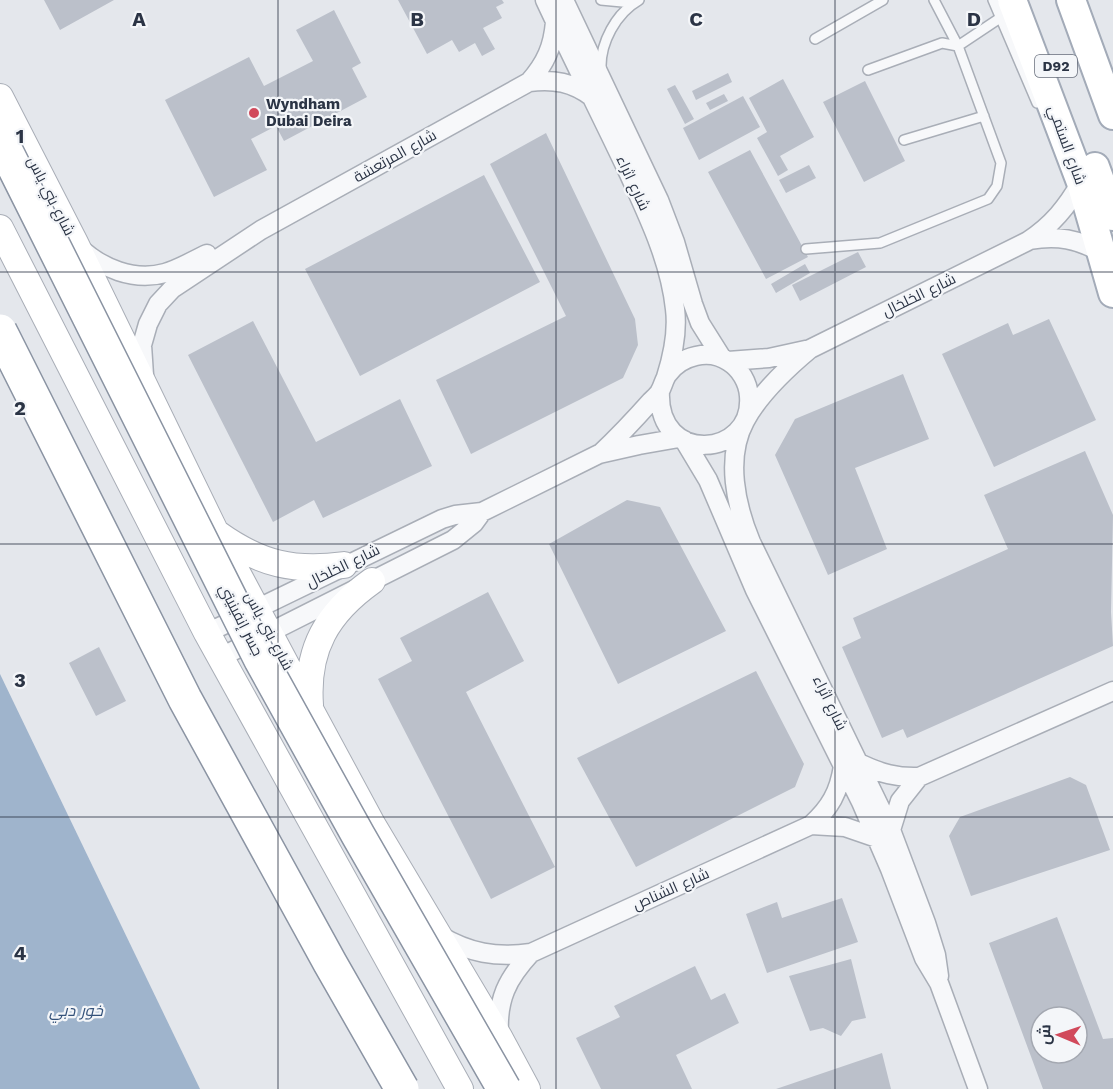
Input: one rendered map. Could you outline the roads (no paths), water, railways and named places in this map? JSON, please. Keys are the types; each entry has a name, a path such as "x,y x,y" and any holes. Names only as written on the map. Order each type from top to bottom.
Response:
{"highway":[{"name":"جسر إنفينيتي","path":"0,139 261,660 358,836 504,1089"},
{"path":"0,331 185,699 324,954 402,1089"}],"main road":[{"name":"D92","path":"1031,0 1113,216"},
{"name":"D92","path":"1071,0 1113,115"},
{"name":"شارع الستمي","path":"1006,9 1077,171 1113,293"},
{"name":"شارع بني ياس","path":"0,97 75,243 216,533 372,824 499,1037 527,1089"},
{"path":"0,228 207,633 460,1089"},
{"path":"216,533 238,549 264,560 290,567 317,569 344,565"},
{"path":"311,711 309,690 316,646 338,609 354,593 372,581"}],"street":[{"name":"شارع اثراء","path":"545,0 555,22 598,91 668,221 700,323 725,360"},
{"name":"شارع اثراء","path":"564,0 665,262 675,310 676,333 673,355 663,384"},
{"name":"شارع المرتعشة","path":"75,243 90,258 108,268 127,274 164,274 261,230 529,82 549,54 554,39 555,22"},
{"name":"شارع المرتعشة","path":"529,82 564,81 579,88 598,91"},
{"name":"شارع الخلخال","path":"725,360 769,358 810,349 1028,241 1059,216 1071,200 1077,171"},
{"name":"شارع المرتعشة","path":"147,389 142,367 142,345 148,324 158,304 172,289 261,230"},
{"name":"شارع الخلخال","path":"1028,241 1047,237 1066,238 1085,243 1102,253"},
{"path":"0,312 128,574 387,1089"},
{"name":"شارع الخلخال","path":"744,422 774,383 810,349"},
{"path":"709,355 725,360 738,370 746,382 749,402 744,422 736,433 724,441 711,445 697,445 682,439 669,429 663,417 660,404 663,384 674,367 684,360 709,355"},
{"name":"شارع الخلخال","path":"599,454 663,384"},
{"name":"شارع اثراء","path":"744,422 737,446 734,470 741,519 884,834 924,958 939,983 978,1089"},
{"name":"شارع اثراء","path":"682,439 708,480 755,590 852,765"},
{"name":"شارع الخلخال","path":"207,633 442,519 455,514 482,512 599,454 682,439"},
{"name":"شارع الخلخال","path":"221,657 453,540 474,523 482,512"},
{"path":"852,765 889,775 918,777 1113,691"},
{"name":"شارع الشناص","path":"437,934 462,947 491,955 511,956 531,953 811,825 824,814 834,800 852,765"},
{"path":"884,834 900,801 918,777"},
{"name":"شارع الشناص","path":"811,825 844,827 884,834"},
{"name":"شارع الشناص","path":"499,1037 500,1010 507,984 531,953"}],"lane":[{"path":"601,0 636,2"},
{"path":"815,39 883,0"},
{"path":"806,249 880,243 988,200 997,186 1001,163 958,46 934,0"},
{"path":"993,0 1006,9 1040,110"},
{"path":"598,91 603,48 610,32 636,2"},
{"path":"868,70 942,43 958,46 1006,9"},
{"path":"904,140 984,116"},
{"path":"1046,121 1077,171"}],"water":[{"name":"خور دبي","path":"0,674 200,1089 0,1089"}],"place":[{"name":"Wyndham Dubai Deira","path":"254,113"}]}
